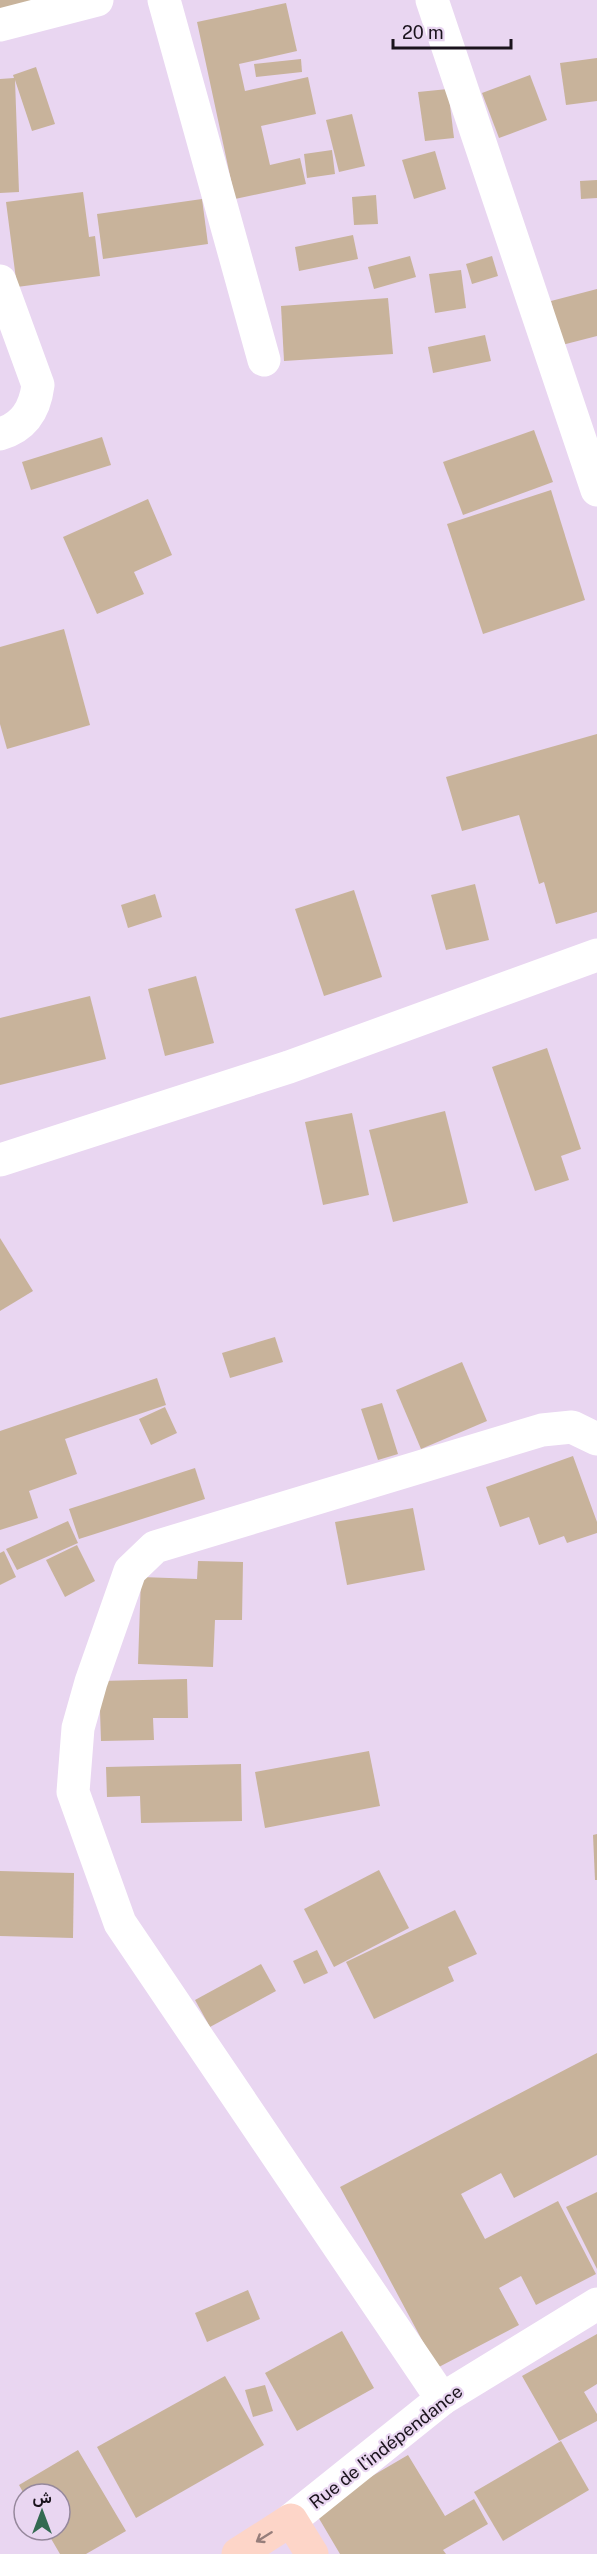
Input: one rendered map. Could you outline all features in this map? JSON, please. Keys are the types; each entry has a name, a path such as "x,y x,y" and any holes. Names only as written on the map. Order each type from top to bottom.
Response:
{"main road":[{"name":"Rue de l'indépendance","path":"238,2554 291,2520"},
{"path":"291,2520 312,2554"}],"street":[{"path":"0,25 97,0"},
{"path":"164,0 264,360"},
{"path":"432,0 597,490"},
{"path":"0,281 38,385 36,403 26,419 10,431 0,434"},
{"path":"0,1160 289,1067 597,955"},
{"path":"442,2399 120,1923 73,1792 78,1728 91,1682 130,1571 155,1546 542,1430 572,1427 597,1439"},
{"name":"Rue de l'indépendance","path":"291,2520 442,2399 597,2304"}],"building":[{"path":"0,0 42,0 0,12"},
{"path":"286,3 297,51 239,64 245,91 308,77 316,114 261,126 270,165 300,158 306,184 235,199 197,22"},
{"path":"597,58 597,101 566,105 560,63"},
{"path":"301,59 302,72 256,77 254,64"},
{"path":"36,67 55,124 32,131 15,80 19,192 0,193 0,79 14,78 13,75"},
{"path":"530,75 547,120 499,138 482,93"},
{"path":"448,89 454,138 425,141 418,92"},
{"path":"352,114 365,166 339,172 326,120"},
{"path":"332,150 335,174 307,178 304,154"},
{"path":"435,151 446,189 414,199 402,160"},
{"path":"597,180 597,198 581,199 580,181"},
{"path":"83,192 89,237 95,236 100,276 17,287 6,202"},
{"path":"376,195 378,224 354,225 352,197"},
{"path":"202,199 208,244 103,259 97,214"},
{"path":"353,235 358,259 299,271 295,247"},
{"path":"410,256 416,277 374,289 368,267"},
{"path":"492,256 498,276 472,284 466,264"},
{"path":"461,270 466,308 435,313 429,274"},
{"path":"597,289 597,336 562,345 551,301"},
{"path":"388,298 393,354 284,361 281,306"},
{"path":"485,335 491,361 433,373 428,347"},
{"path":"534,430 553,482 463,515 443,462"},
{"path":"102,437 111,465 31,490 22,462"},
{"path":"551,490 585,600 483,634 447,524"},
{"path":"148,499 172,555 134,572 144,594 97,614 63,537"},
{"path":"64,629 90,725 7,749 0,724 0,647"},
{"path":"597,734 597,912 556,924 544,882 539,884 519,815 462,831 446,777"},
{"path":"475,884 489,940 446,950 431,895"},
{"path":"354,890 382,977 324,996 295,909"},
{"path":"155,894 162,917 128,928 121,905"},
{"path":"196,976 214,1043 165,1056 148,989"},
{"path":"90,996 106,1059 0,1085 0,1018"},
{"path":"547,1048 581,1149 561,1156 569,1180 535,1191 492,1067"},
{"path":"445,1111 468,1203 393,1222 369,1130"},
{"path":"352,1113 369,1195 323,1205 305,1122"},
{"path":"0,1238 33,1291 0,1311"},
{"path":"275,1337 283,1362 230,1378 222,1353"},
{"path":"462,1362 487,1421 421,1449 396,1390"},
{"path":"157,1378 166,1405 65,1439 77,1474 29,1491 38,1518 0,1530 0,1431"},
{"path":"382,1403 398,1454 378,1460 361,1409"},
{"path":"165,1407 177,1433 151,1445 139,1419"},
{"path":"573,1456 597,1522 597,1533 567,1543 564,1536 539,1545 529,1517 500,1527 486,1487"},
{"path":"195,1468 205,1499 79,1539 69,1509"},
{"path":"413,1508 425,1570 347,1585 335,1522"},
{"path":"68,1521 78,1543 17,1570 6,1549"},
{"path":"77,1545 95,1581 65,1597 46,1560"},
{"path":"4,1551 16,1577 0,1585 0,1553"},
{"path":"198,1561 243,1562 242,1620 215,1620 213,1667 138,1664 141,1577 197,1579"},
{"path":"187,1679 188,1718 153,1718 154,1740 101,1741 99,1681"},
{"path":"369,1751 380,1806 265,1828 255,1772"},
{"path":"241,1764 242,1821 141,1823 140,1796 107,1797 106,1767"},
{"path":"597,1834 597,1880 595,1880 593,1835"},
{"path":"379,1870 409,1928 334,1967 304,1909"},
{"path":"0,1871 74,1873 73,1938 0,1936"},
{"path":"455,1910 477,1954 448,1967 454,1981 374,2019 346,1962"},
{"path":"317,1950 328,1973 304,1984 293,1961"},
{"path":"261,1964 276,1991 210,2027 195,2000"},
{"path":"597,2053 597,2155 514,2198 501,2173 461,2194 485,2239 558,2201 596,2274 536,2305 521,2276 499,2288 519,2325 437,2368 340,2187"},
{"path":"597,2192 597,2269 566,2207"},
{"path":"248,2290 260,2319 207,2342 195,2313"},
{"path":"342,2331 374,2388 297,2431 265,2373"},
{"path":"597,2334 597,2384 584,2392 597,2414 597,2421 559,2441 522,2376"},
{"path":"225,2376 264,2445 136,2518 97,2447"},
{"path":"265,2385 273,2411 253,2417 245,2390"},
{"path":"561,2441 589,2490 503,2541 474,2492"},
{"path":"78,2450 126,2531 86,2554 60,2554 53,2542 72,2542 72,2482 24,2482"},
{"path":"408,2455 445,2516 474,2499 488,2524 443,2550 446,2554 340,2554 314,2510"}]}
